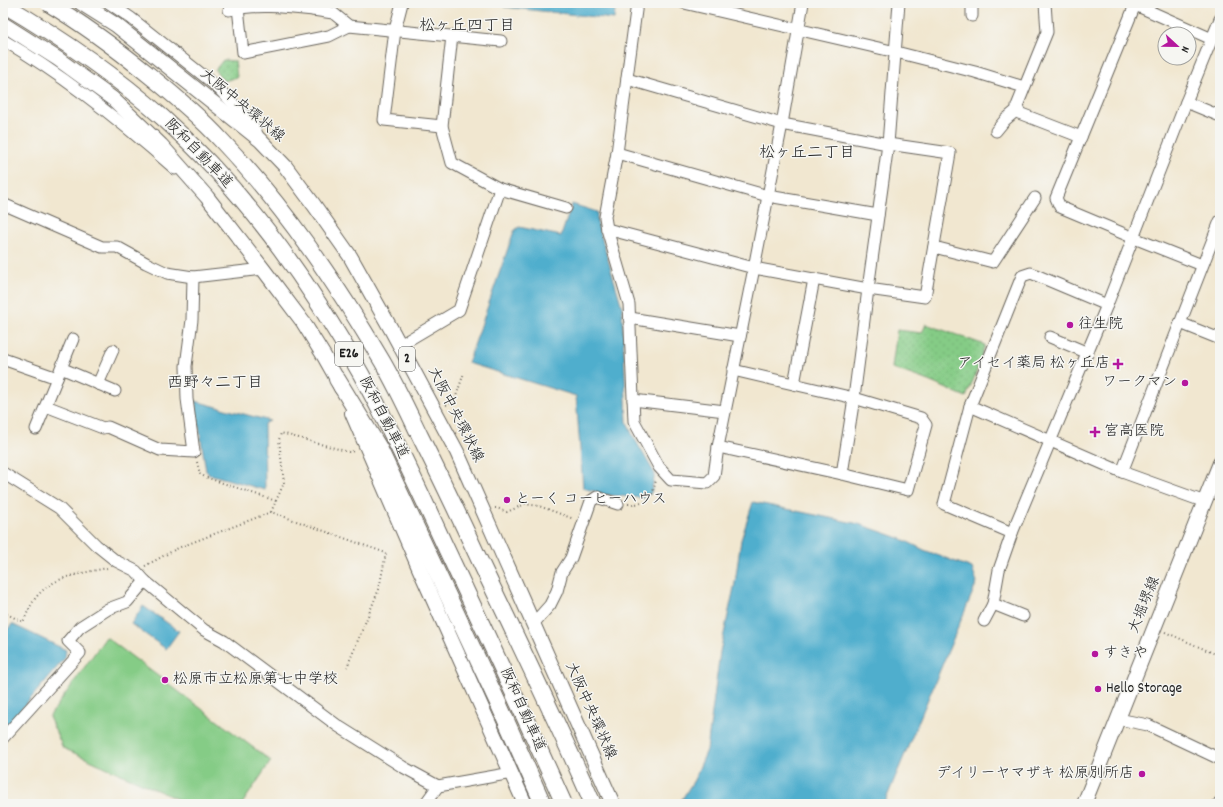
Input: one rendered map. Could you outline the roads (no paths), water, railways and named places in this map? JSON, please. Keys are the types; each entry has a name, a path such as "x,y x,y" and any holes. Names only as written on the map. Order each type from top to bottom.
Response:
{"highway":[{"name":"阪和自動車道","path":"48,3 68,15 119,51 176,96 222,140 268,192 309,246 375,350 407,408 537,681 593,804"},
{"name":"阪和自動車道","path":"3,4 57,37 112,76 163,117 205,159 246,205 290,260 328,319 360,373 384,419 507,677 564,804"},
{"path":"337,379 379,448 519,748 543,804"}],"main road":[{"name":"大阪中央環状線","path":"81,3 116,26 260,140 285,166 350,256 400,345 457,452 613,804"},
{"path":"3,24 58,59 113,99 162,145 207,197 303,322 337,379 420,570 525,804"},
{"name":"大堀堺線","path":"1084,804 1220,463"}],"street":[{"path":"109,3 131,18 214,84 251,122 260,140"},
{"path":"402,3 395,30 384,120 442,126"},
{"path":"637,3 617,153 605,217 607,229 629,304 634,421 659,467 670,480 707,483 714,476 718,447 782,124 803,3"},
{"path":"684,3 896,52 975,72 1024,87"},
{"path":"842,474 854,398 888,144 899,3"},
{"path":"972,3 972,16"},
{"path":"1045,3 1047,32 1024,87 1018,106 1019,113 1081,138"},
{"path":"1202,265 1060,207 1056,198 1133,4 1212,39"},
{"path":"349,26 333,13 313,7 248,6 233,9 243,53 329,36 349,26 501,41"},
{"path":"984,621 993,604 999,570 1012,533 1088,353 1220,19"},
{"path":"452,36 442,126 452,163 500,189 566,208"},
{"path":"3,40 62,78 106,110 207,197"},
{"path":"607,229 754,268 868,289 925,297 950,153 888,144 782,124 627,79"},
{"path":"1186,102 1220,116"},
{"path":"996,131 1005,120 1018,109"},
{"path":"617,153 768,196 878,215"},
{"path":"400,345 459,310 500,189"},
{"path":"934,247 993,262 1035,198"},
{"path":"3,204 102,247 117,246 167,273 192,277 263,269"},
{"path":"1122,472 1220,221"},
{"path":"1012,533 944,504 970,406 1022,276 1031,273 1107,305"},
{"path":"46,406 103,428 108,427 160,450 194,452 187,399 186,366 192,320 192,277"},
{"path":"794,384 814,279"},
{"path":"630,318 740,336"},
{"path":"1180,322 1220,339"},
{"path":"1050,337 1088,353"},
{"path":"36,429 73,339"},
{"path":"98,384 113,350"},
{"path":"3,359 98,384 115,391"},
{"path":"718,447 908,490 926,425 921,418 854,398 733,370"},
{"path":"633,400 725,411"},
{"path":"970,406 1122,472 1204,502"},
{"path":"3,474 59,508 96,545 119,563 136,571 145,581 204,630 224,641 338,726 403,767 438,786 512,773"},
{"path":"533,624 550,605 557,591 562,572 571,558 591,500 597,497 618,504"},
{"path":"3,738 80,653 68,641 80,627 108,609 128,602 145,581"},
{"path":"993,604 1023,616"},
{"path":"1118,719 1148,726 1220,759"},
{"path":"425,804 438,786"}],"water":[{"path":"505,3 616,3 614,19 504,7"},
{"path":"572,204 597,212 597,222 622,307 627,422 633,436 655,474 651,493 643,498 607,495 583,488 576,396 468,363 514,231 519,227 561,236"},
{"path":"195,401 270,421 264,424 265,490 209,474 206,471"},
{"path":"753,502 859,524 902,539 924,550 972,568 977,582 884,804 679,804 694,780 707,750 720,652 735,583 741,540"},
{"path":"143,606 179,631 166,649 131,624"},
{"path":"12,624 66,650 65,658 3,731 3,635"}],"place":[{"name":"往生院","path":"1070,325"},
{"name":"アイセイ薬局 松ヶ丘店","path":"1118,364"},
{"name":"ワークマン","path":"1185,383"},
{"name":"宮高医院","path":"1095,432"},
{"name":"とーく コーヒーハウス","path":"507,500"},
{"name":"すきや","path":"1095,654"},
{"name":"松原市立松原第七中学校","path":"165,680"},
{"name":"Hello Storage","path":"1098,689"},
{"name":"デイリーヤマザキ 松原別所店","path":"1142,774"}],"district":[{"name":"松ヶ丘四丁目","path":"467,26"},
{"name":"松ヶ丘二丁目","path":"807,153"},
{"name":"西野々二丁目","path":"215,383"}]}
